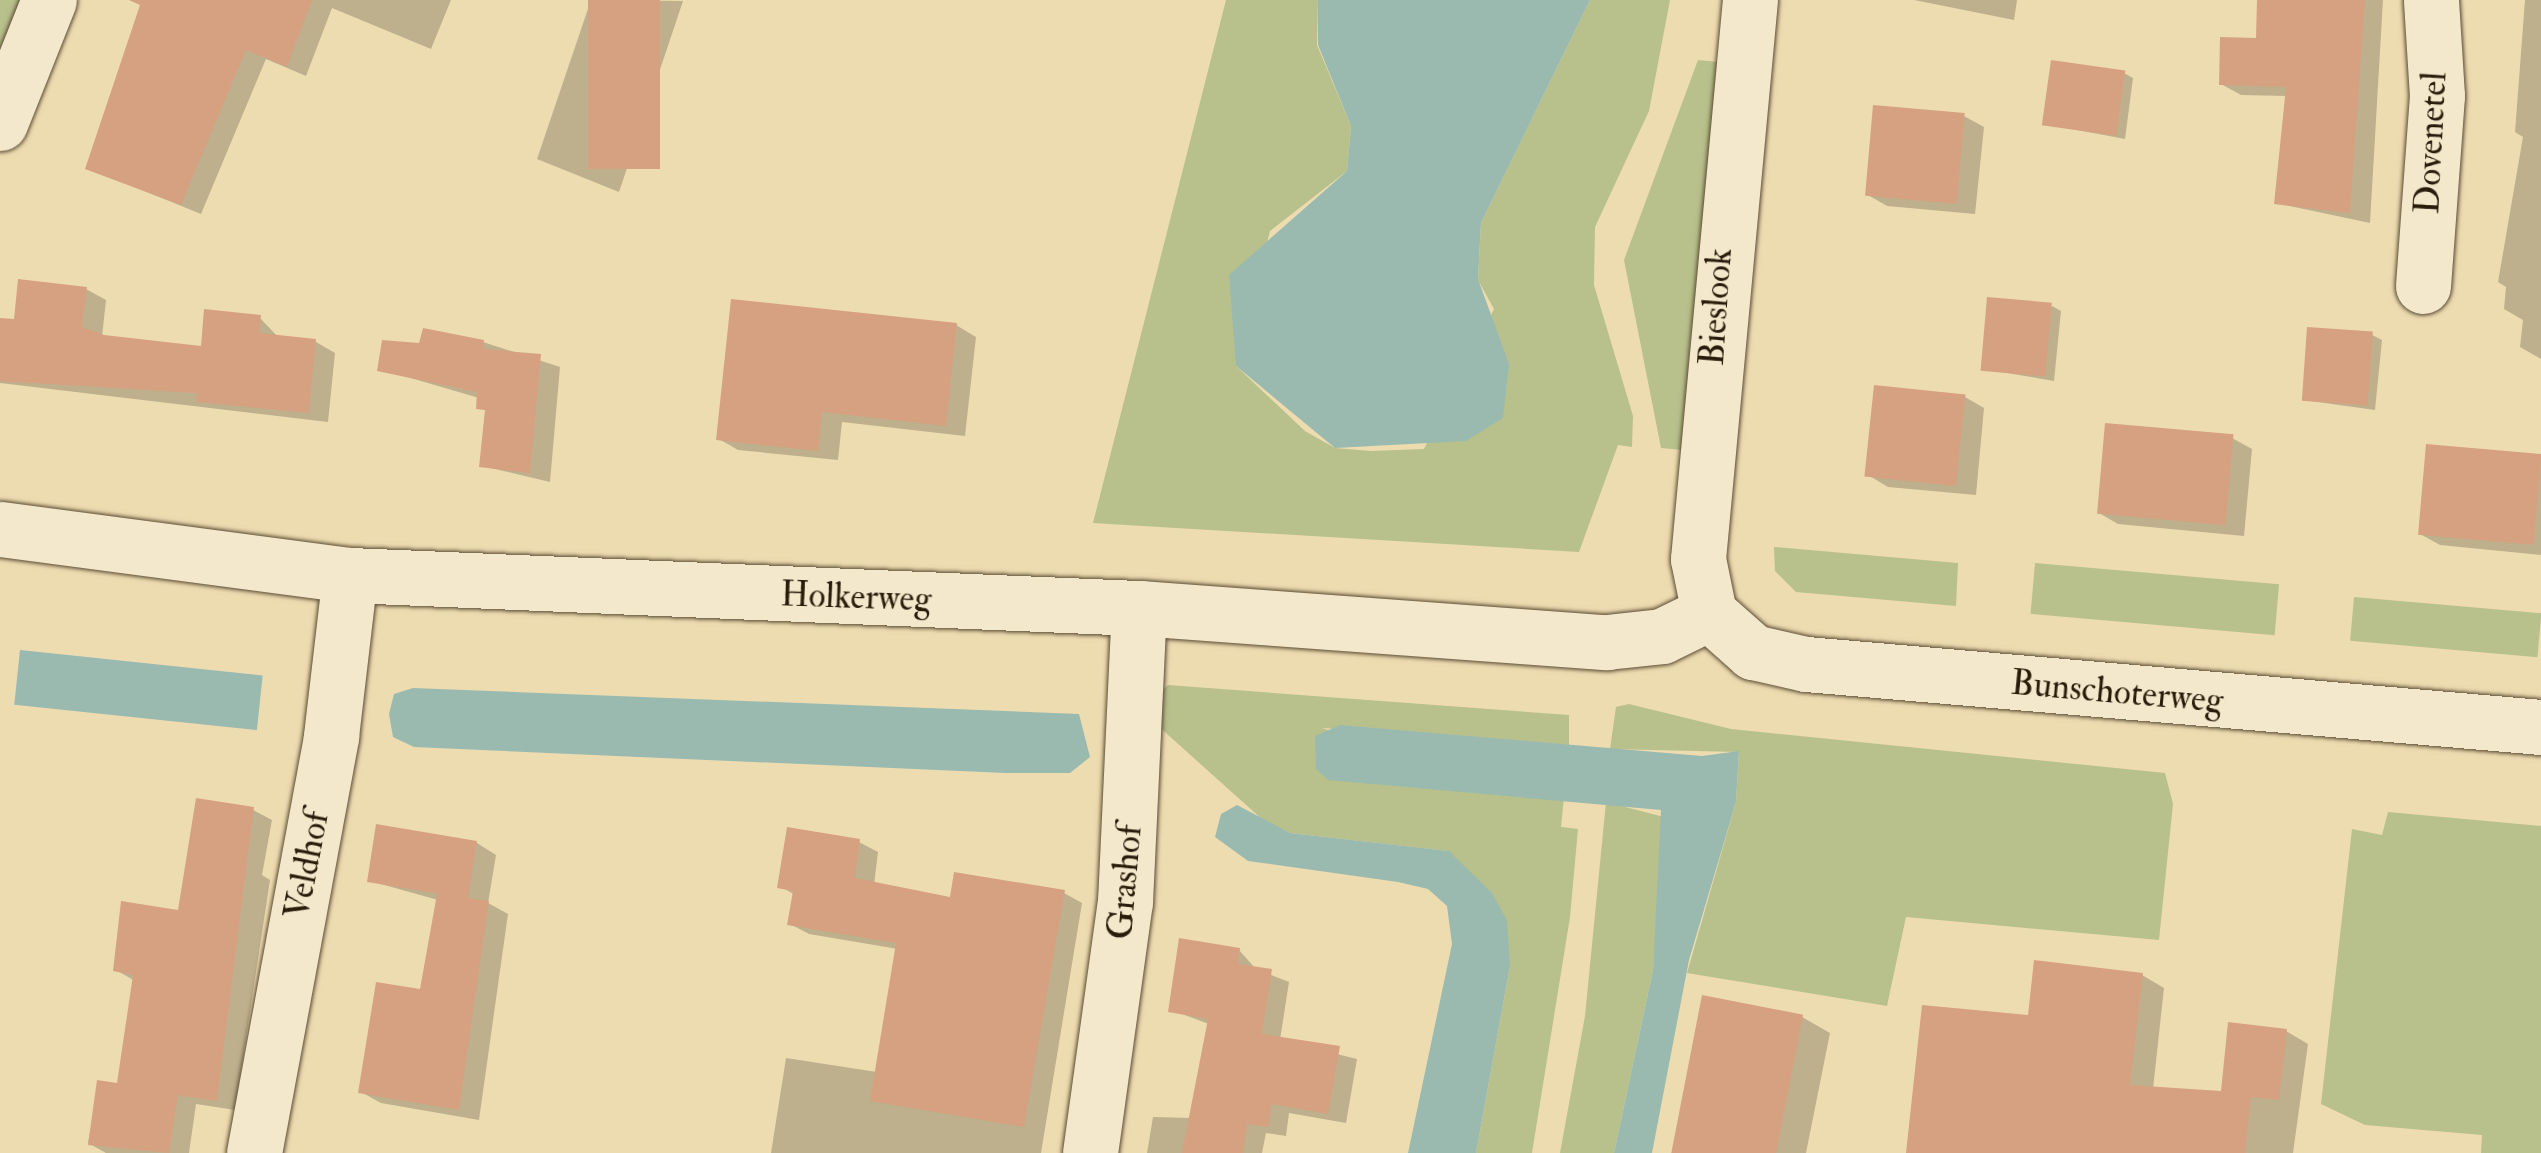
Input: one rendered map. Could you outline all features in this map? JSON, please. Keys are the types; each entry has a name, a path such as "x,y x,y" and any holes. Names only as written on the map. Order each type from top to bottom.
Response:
{"street":[{"path":"0,123 49,0"},
{"name":"Bieslook","path":"1709,613 1698,559 1750,0"},
{"name":"Dovenetel","path":"2422,286 2437,96 2431,0"},
{"name":"Holkerweg","path":"0,529 350,575 1139,608 1606,642 1662,636 1709,613"},
{"name":"Veldhof","path":"254,1153 331,736 350,575"},
{"name":"Grashof","path":"1090,1153 1126,902 1139,608"},
{"name":"Bunschoterweg","path":"1709,613 1754,652 1806,664 2541,727"}],"green space":[{"path":"0,0 23,0 0,56"},
{"path":"1226,0 1318,0 1317,45 1351,126 1347,171 1270,231 1236,366 1305,431 1335,448 1371,451 1424,449 1494,309 1478,280 1481,223 1590,0 1670,0 1649,111 1595,227 1594,285 1633,416 1632,447 1618,445 1579,552 1093,523"},
{"path":"1698,60 1718,62 1682,450 1661,448 1624,260"},
{"path":"1774,547 1958,563 1956,606 1796,592 1775,571"},
{"path":"2035,563 2279,584 2275,635 2031,614"},
{"path":"2354,597 2541,613 2537,657 2350,641"},
{"path":"1168,685 1569,715 1569,745 1322,728 1516,793 1564,797 1561,827 1578,829 1570,917 1532,1153 1476,1153 1510,966 1448,851 1290,833 1264,821 1157,725 1158,694"},
{"path":"1629,704 1731,729 2165,773 2173,804 2159,940 1906,917 1887,1006 1687,973 1736,802 1739,752 1610,749 1616,707"},
{"path":"1606,802 1664,817 1653,970 1614,1153 1560,1153 1585,1016"},
{"path":"2388,812 2541,826 2541,1153 2481,1153 2482,1135 2365,1125 2321,1104 2352,829 2382,835"}],"water":[{"path":"1318,0 1590,0 1481,223 1478,279 1509,364 1503,418 1466,441 1335,448 1236,366 1229,275 1347,171 1351,126 1318,45"},
{"path":"20,650 263,676 257,730 14,705"},
{"path":"413,688 1079,714 1090,757 1070,773 1005,773 414,747 393,737 389,714 394,694"},
{"path":"1340,725 1702,756 1739,751 1736,802 1689,960 1652,1153 1614,1153 1653,970 1661,810 1328,780 1316,769 1315,736"},
{"path":"1237,805 1290,833 1449,851 1492,893 1507,920 1510,966 1476,1153 1408,1153 1452,944 1447,906 1428,889 1398,882 1248,861 1215,837 1221,814"}],"building":[{"path":"129,0 312,0 287,67 246,50 181,205 85,169 140,5"},
{"path":"588,0 660,0 660,169 588,169"},
{"path":"2257,0 2365,0 2350,213 2274,204 2286,87 2219,85 2220,37 2256,38"},
{"path":"2051,60 2125,70 2116,136 2042,125"},
{"path":"1873,105 1965,113 1957,204 1865,196"},
{"path":"18,279 87,287 82,327 104,335 201,346 204,309 261,315 259,333 316,339 309,413 196,402 197,393 0,381 0,318 14,319"},
{"path":"1987,297 2052,303 2045,376 1981,371"},
{"path":"731,299 957,323 946,426 822,412 818,451 716,440"},
{"path":"2307,327 2373,332 2368,405 2302,401"},
{"path":"423,328 484,340 483,349 541,354 530,473 479,467 485,410 476,409 477,392 377,371 382,340 419,343"},
{"path":"1874,385 1965,395 1956,486 1864,476"},
{"path":"2105,423 2234,434 2226,525 2097,514"},
{"path":"2426,444 2541,454 2534,545 2418,535"},
{"path":"196,798 254,807 217,1101 178,1095 169,1153 88,1145 97,1080 117,1083 133,975 113,971 121,901 178,910"},
{"path":"376,824 477,841 468,898 489,901 459,1110 358,1093 376,982 420,989 437,894 446,895 367,882"},
{"path":"787,827 860,839 855,878 950,897 954,872 1065,890 1024,1127 870,1101 896,943 787,925 793,891 777,888"},
{"path":"1179,938 1240,948 1238,964 1272,969 1262,1034 1340,1046 1328,1114 1272,1104 1268,1127 1247,1124 1243,1153 1182,1153 1208,1019 1168,1012"},
{"path":"2034,960 2143,973 2130,1085 2221,1091 2228,1022 2287,1029 2279,1100 2251,1097 2245,1153 1906,1153 1922,1005 2028,1015"},
{"path":"1702,995 1803,1015 1776,1153 1671,1153"}]}
